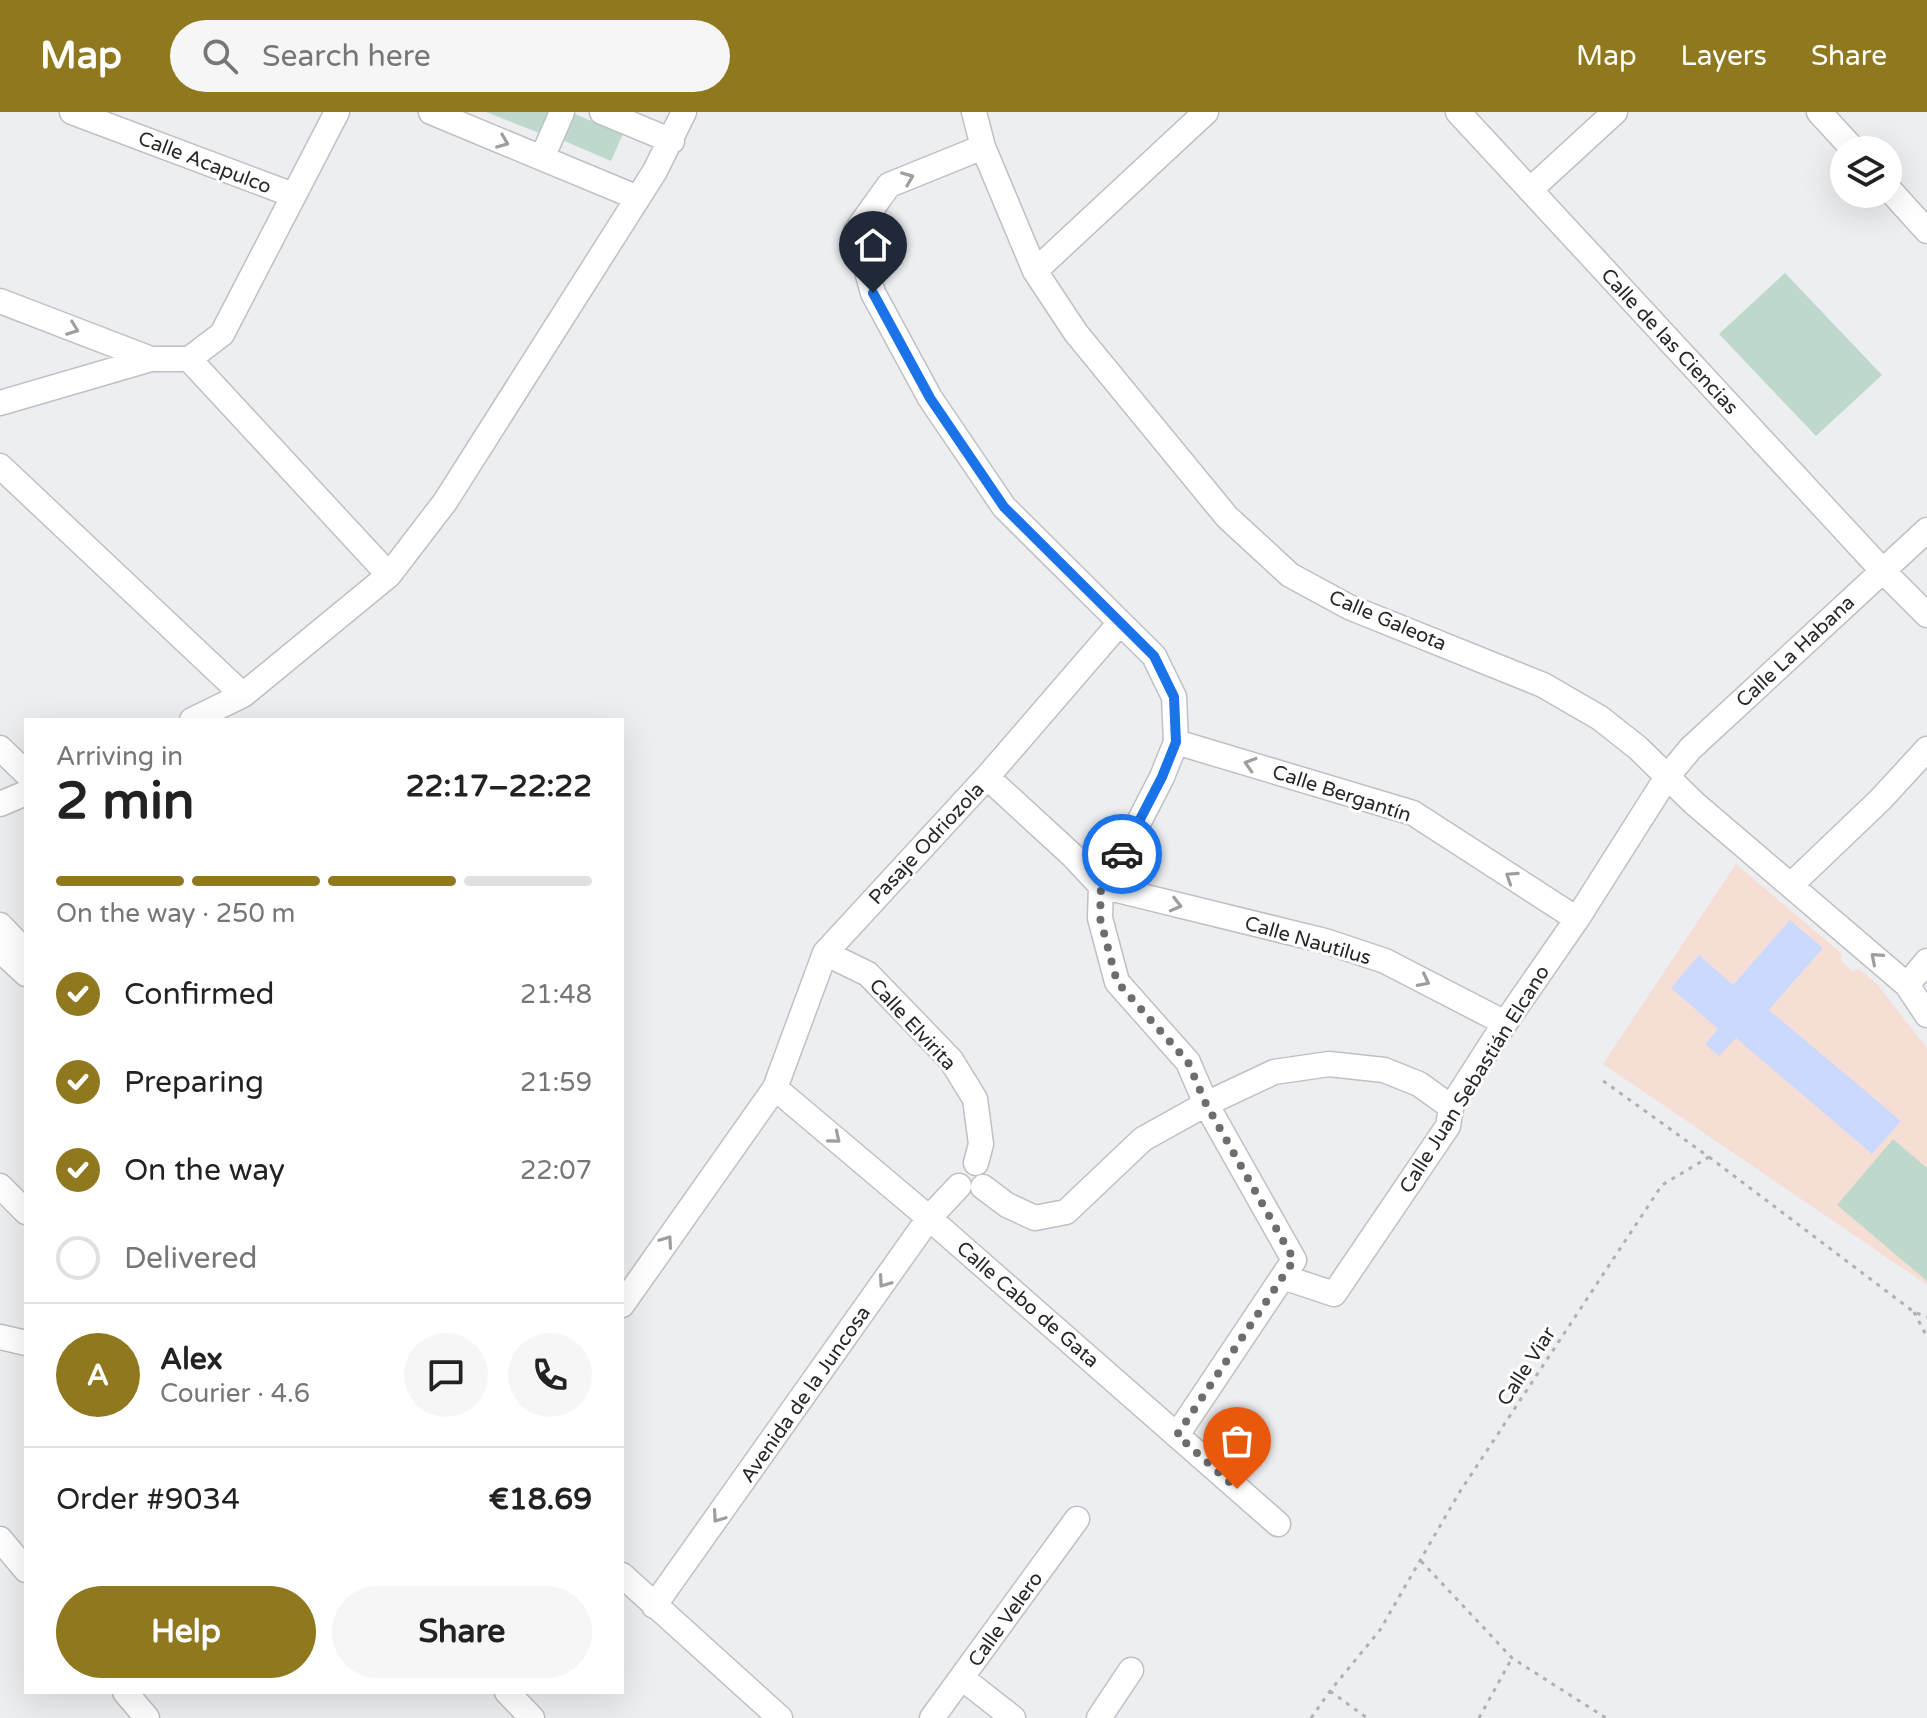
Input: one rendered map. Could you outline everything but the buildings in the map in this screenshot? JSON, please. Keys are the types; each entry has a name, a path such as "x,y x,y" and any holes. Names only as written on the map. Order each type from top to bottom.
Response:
{"street":[{"name":"Calle Acapulco","path":"72,112 293,195"},
{"path":"0,403 151,359 189,359 222,334 337,112"},
{"path":"431,112 464,118 542,158 638,198"},
{"path":"542,158 562,112"},
{"path":"602,112 672,141"},
{"path":"196,718 243,695 389,575 445,502 638,198 672,141 684,112"},
{"name":"Calle Galeota","path":"974,112 983,147 1035,271 1076,333 1227,517 1290,575 1349,607 1480,657 1543,685 1600,718 1907,985 1927,1015"},
{"path":"1035,271 1206,112"},
{"name":"Calle de las Ciencias","path":"1458,112 1927,615"},
{"path":"1530,190 1615,112"},
{"path":"1819,112 1841,136"},
{"path":"983,147 889,185 856,231 873,293 930,398 1004,507 1154,656 1174,697 1176,742 1162,777 1123,853 1101,886 1100,918 1117,982 1188,1062 1206,1104 1294,1260 1177,1435"},
{"path":"1902,203 1927,231"},
{"path":"0,301 151,359"},
{"path":"189,359 389,575"},
{"path":"0,466 243,695"},
{"name":"Calle La Habana","path":"1667,777 1690,749 1927,530"},
{"name":"Pasaje Odriozola","path":"624,1302 775,1088 825,953 987,777 1119,624"},
{"name":"Calle Bergantín","path":"1176,742 1413,813 1577,919"},
{"path":"0,748 24,771"},
{"path":"1791,885 1880,800 1927,749"},
{"path":"987,777 1101,886"},
{"name":"Calle Juan Sebastián Elcano","path":"1283,1277 1334,1294 1448,1126 1451,1107 1577,919 1667,777"},
{"path":"0,804 24,794"},
{"name":"Calle Nautilus","path":"1101,886 1325,941 1385,961 1505,1023"},
{"path":"0,925 24,950"},
{"path":"0,950 24,972"},
{"name":"Calle Elvirita","path":"825,953 868,974 951,1060 975,1099 981,1144 976,1163 987,1174 971,1187"},
{"path":"1907,985 1927,961"},
{"path":"971,1187 1035,1218 1066,1212 1143,1139 1206,1104 1274,1072 1329,1064 1384,1070 1419,1084 1451,1107"},
{"name":"Calle Cabo de Gata","path":"775,1088 929,1218 1278,1524"},
{"path":"0,1186 24,1210"},
{"name":"Avenida de la Juncosa","path":"654,1606 929,1218 971,1187"},
{"path":"0,1337 24,1343"},
{"name":"Calle Velero","path":"932,1718 1077,1519"},
{"path":"0,1539 24,1568"},
{"path":"624,1577 780,1718"},
{"path":"1099,1718 1131,1670"},
{"path":"962,1678 1013,1718"},
{"path":"127,1694 147,1718"},
{"path":"509,1694 532,1718"}],"path":[{"path":"1602,1080 1914,1312 1927,1317"},
{"name":"Calle Viar","path":"1311,1718 1380,1630 1459,1493 1662,1185 1709,1157"},
{"path":"1914,1312 1927,1337"},
{"path":"1420,1560 1512,1658 1606,1718"},
{"path":"1479,1718 1512,1658"},
{"path":"1330,1691 1367,1718"}],"shaded area":[{"path":"1736,864 1842,954 1841,960 1852,971 1859,969 1876,983 1927,1048 1927,1285 1603,1064"}],"green space":[{"path":"486,112 557,112 547,136"},
{"path":"570,112 623,134 611,161 553,136"},
{"path":"1785,273 1882,375 1816,436 1719,334"},
{"path":"1893,1139 1927,1168 1927,1281 1837,1205"}],"way so far":[{"path":"1122,854 1101,886 1100,918 1117,982 1188,1062 1206,1104 1294,1260 1177,1435 1237,1489"}],"route":[{"path":"873,293 930,398 1004,507 1154,656 1174,697 1176,742 1162,777 1122,854"}]}
